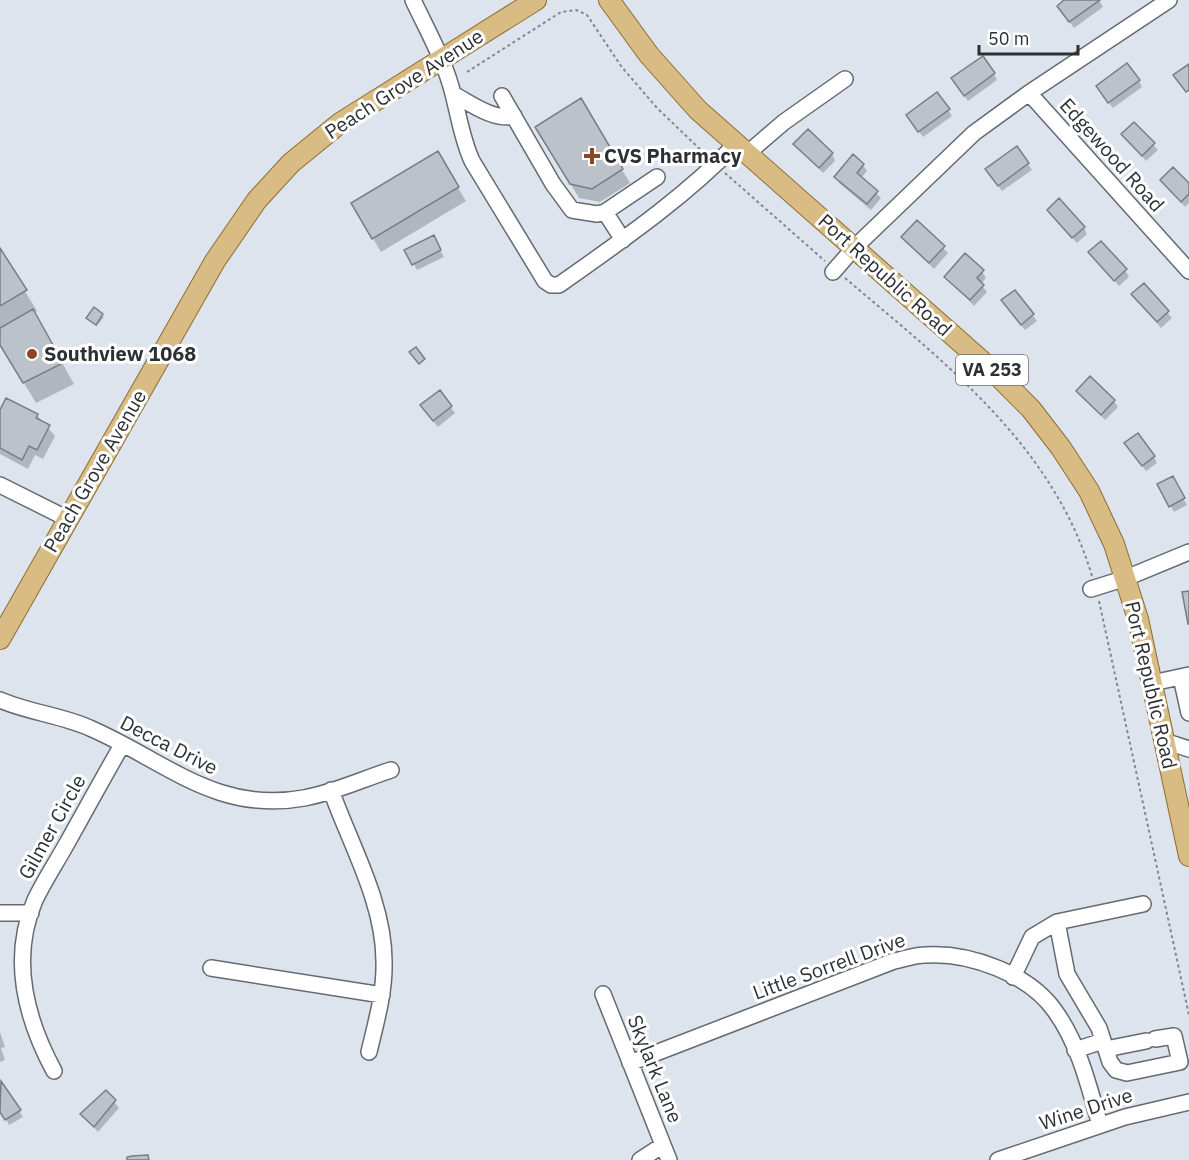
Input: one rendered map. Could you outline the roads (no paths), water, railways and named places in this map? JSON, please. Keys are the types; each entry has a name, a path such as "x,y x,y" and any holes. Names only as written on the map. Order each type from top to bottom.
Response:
{"main road":[{"name":"Peach Grove Avenue","path":"0,639 215,261 257,200 286,168 315,142 352,115 536,0"},
{"name":"Port Republic Road","path":"609,0 675,86 992,370 1039,418 1089,492 1114,544 1126,578 1164,741 1182,789 1189,856"}],"street":[{"path":"413,0 441,59 472,161 547,283 559,285 623,240 709,171 845,79"},
{"path":"829,266 854,248 974,134 1029,93 1169,0"},
{"name":"Edgewood Road","path":"1029,93 1189,271"},
{"path":"453,94 491,114 507,118 514,116"},
{"path":"502,96 567,206 572,210 605,213 657,177"},
{"path":"605,213 623,240"},
{"path":"0,485 68,519"},
{"path":"1091,589 1126,578 1189,552"},
{"path":"1152,683 1185,676 1189,713"},
{"name":"Decca Drive","path":"0,700 79,723 200,787 231,796 286,801 331,790 391,770"},
{"path":"1164,741 1189,750"},
{"name":"Gilmer Circle","path":"54,1071 41,1046 25,996 24,953 31,914 36,900 122,745"},
{"path":"331,790 381,927 384,961 382,995 369,1052"},
{"path":"1013,977 1032,937 1057,922 1143,904"},
{"path":"0,913 31,914"},
{"path":"1057,922 1067,974 1099,1028 1104,1045 1116,1070 1127,1073 1180,1062 1174,1036 1104,1045 1075,1050"},
{"name":"Little Sorrell Drive","path":"630,1064 894,961 926,955 950,957 982,963 1013,977 1043,995 1057,1013 1075,1050 1100,1125"},
{"path":"211,968 382,995"},
{"name":"Skylark Lane","path":"603,994 669,1160"},
{"name":"Wine Drive","path":"998,1160 1100,1125 1189,1102"},
{"path":"640,1160 663,1145"}],"place":[{"name":"CVS Pharmacy","path":"592,156"},
{"name":"Southview 1068","path":"32,354"}]}
